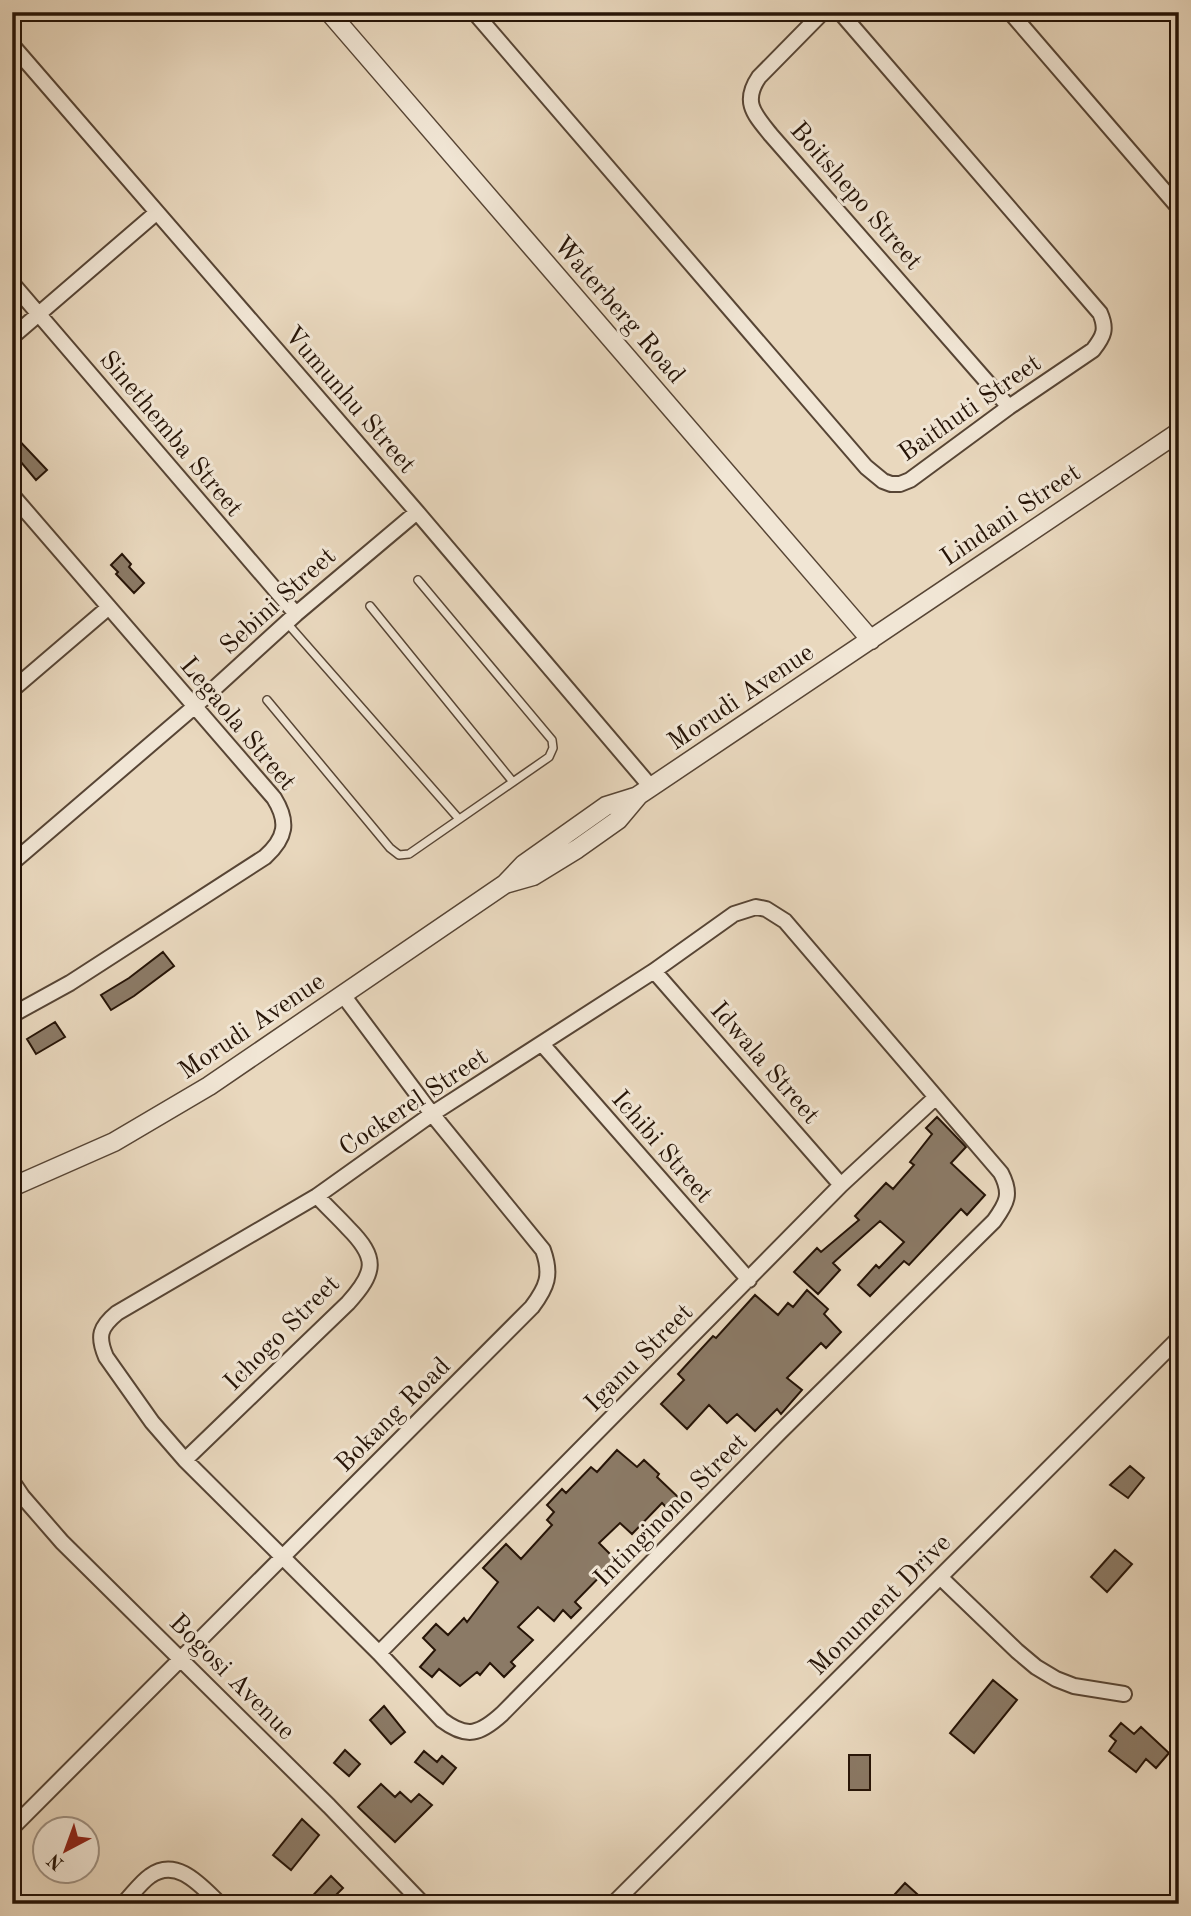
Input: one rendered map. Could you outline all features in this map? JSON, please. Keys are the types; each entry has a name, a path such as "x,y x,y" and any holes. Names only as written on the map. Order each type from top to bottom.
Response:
{"street":[{"name":"Waterberg Road","path":"329,12 871,640"},
{"name":"Baithuti Street","path":"474,12 874,475 891,484 900,484 910,480 1093,349 1101,338 1105,324 1100,313 840,12"},
{"name":"Boitshepo Street","path":"823,12 759,77 753,86 751,107 771,135 1009,407"},
{"path":"1010,12 1179,208"},
{"name":"Vumunhu Street","path":"12,45 417,512 645,791"},
{"path":"12,337 156,213"},
{"name":"Sinethemba Street","path":"12,283 291,618"},
{"name":"Lindani Street","path":"871,640 1179,432"},
{"name":"Legaola Street","path":"12,495 17,512 109,607 274,798 284,818 284,829 279,841 265,857 70,983 12,1015"},
{"name":"Sebini Street","path":"12,863 194,707 291,618 417,512"},
{"path":"12,690 109,607"},
{"name":"Morudi Avenue","path":"12,1187 114,1142 209,1086 505,884 533,876 577,849 618,820 645,791 871,640"},
{"name":"Cockerel Street","path":"100,1337 103,1328 117,1313 317,1196 432,1114 654,971 734,914 756,907"},
{"name":"Intinginono Street","path":"100,1337 106,1357 152,1422 185,1460 379,1653 442,1720 452,1728 472,1733 481,1730 502,1714 1002,1210 1008,1192 1001,1173 785,920 766,909 756,907"},
{"name":"Idwala Street","path":"654,971 841,1185"},
{"name":"Bokang Road","path":"12,1828 532,1307 546,1283 548,1269 542,1250 432,1114 343,995"},
{"name":"Ichibi Street","path":"542,1044 749,1280"},
{"name":"Iganu Street","path":"379,1653 841,1185 935,1098"},
{"name":"Ichogo Street","path":"185,1460 348,1303 366,1279 369,1259 367,1249 317,1196"},
{"name":"Monument Drive","path":"613,1904 1179,1338"},
{"name":"Bogosi Avenue","path":"12,1481 62,1542 320,1796 423,1904"},
{"path":"940,1577 1036,1667 1074,1686 1124,1694"},
{"path":"123,1904 151,1875 172,1869 187,1874 220,1904"}],"lane":[{"path":"267,700 390,848 399,855 409,854 549,757 553,748 552,740 418,580"},
{"path":"370,606 513,782"},
{"path":"291,618 459,819"}],"building":[{"path":"12,433 47,470 36,480 21,462 18,464 12,457"},
{"path":"122,554 131,564 129,567 144,583 134,593 111,565"},
{"path":"163,952 174,966 111,1010 101,995"},
{"path":"55,1022 65,1037 36,1054 27,1039"},
{"path":"937,1117 966,1147 951,1163 985,1195 967,1215 961,1209 909,1265 904,1261 870,1296 858,1285 876,1265 879,1268 904,1242 880,1221 833,1263 840,1270 818,1294 794,1272 817,1248 821,1252 859,1220 855,1216 886,1183 893,1189 914,1165 910,1162 932,1134 926,1128"},
{"path":"807,1290 828,1309 824,1314 841,1332 826,1348 821,1343 787,1378 802,1390 781,1414 777,1409 755,1431 737,1414 727,1423 709,1405 687,1429 661,1404 684,1380 678,1374 755,1295 778,1315 788,1303 793,1307"},
{"path":"617,1450 637,1467 644,1460 678,1497 668,1509 662,1503 632,1534 620,1523 599,1543 616,1560 575,1602 581,1608 571,1618 563,1610 554,1621 538,1607 518,1627 533,1640 511,1662 515,1666 504,1677 490,1663 480,1675 477,1672 460,1686 439,1669 432,1677 420,1667 435,1650 423,1638 436,1624 448,1635 464,1618 467,1622 498,1582 483,1568 506,1544 521,1559 552,1525 547,1520 554,1512 547,1505 562,1489 566,1493 591,1467 597,1472"},
{"path":"1130,1466 1144,1478 1128,1498 1110,1485"},
{"path":"1115,1550 1132,1564 1107,1592 1091,1577"},
{"path":"993,1680 1017,1700 974,1753 950,1733"},
{"path":"384,1706 405,1732 391,1744 370,1720"},
{"path":"1121,1723 1134,1734 1141,1727 1169,1753 1156,1768 1146,1759 1136,1772 1109,1751 1116,1741 1110,1736"},
{"path":"345,1750 360,1764 349,1776 334,1763"},
{"path":"424,1751 437,1762 442,1756 456,1768 443,1784 415,1762"},
{"path":"849,1755 870,1755 870,1790 849,1790"},
{"path":"381,1784 395,1797 400,1792 411,1802 419,1794 432,1805 395,1842 358,1807"},
{"path":"302,1819 319,1835 291,1870 273,1855"},
{"path":"331,1876 343,1888 327,1904 305,1904"},
{"path":"905,1883 928,1904 886,1904"}]}
